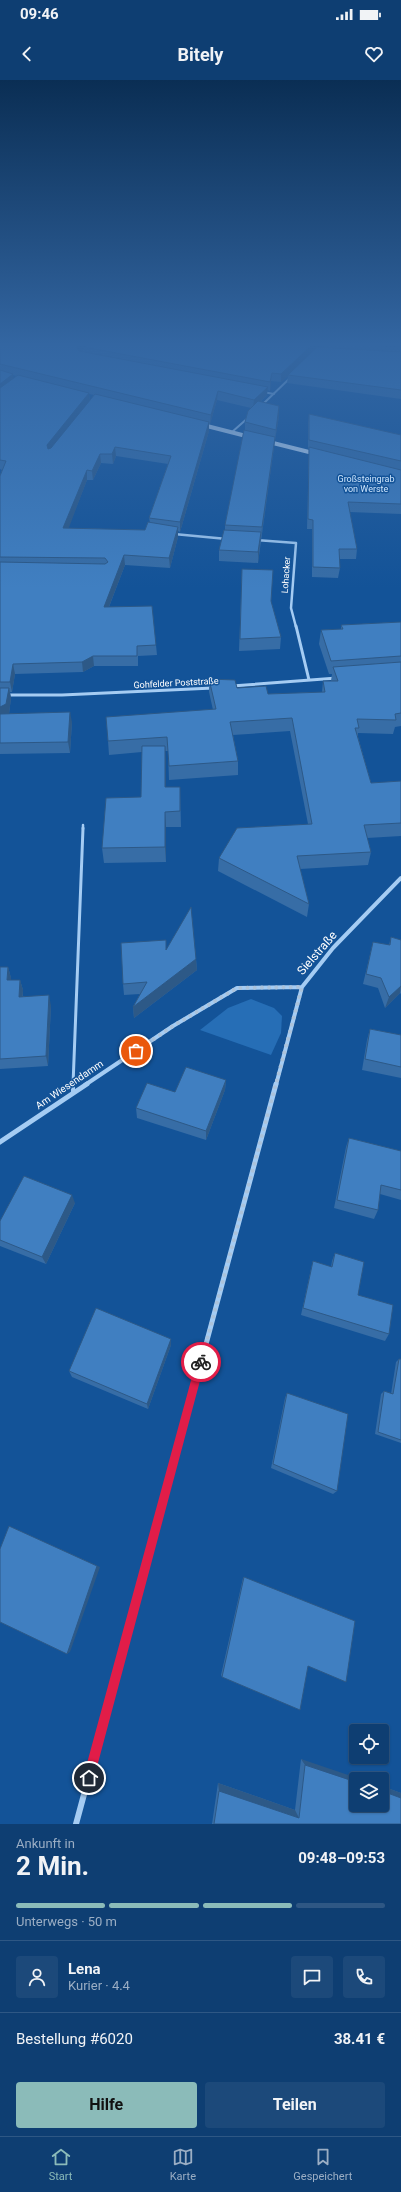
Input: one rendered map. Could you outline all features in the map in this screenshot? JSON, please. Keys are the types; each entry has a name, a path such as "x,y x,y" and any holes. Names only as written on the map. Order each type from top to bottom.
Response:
{"main road":[{"path":"200,424 320,455"}],"street":[{"path":"232,432 240,424"},
{"path":"166,532 190,536 235,539"},
{"name":"Lohacker","path":"250,540 296,543 291,608 309,680"},
{"name":"Gohfelder Poststraße","path":"223,687 340,677"},
{"name":"Gohfelder Poststraße","path":"0,695 62,696 216,688"},
{"name":"Sielstraße","path":"76,1824 302,987 333,948 401,878"},
{"name":"Am Wiesendamm","path":"0,1142 173,1026 237,988 302,987"}],"lane":[{"path":"73,1092 83,825"}],"shaded area":[{"path":"251,999 274,1008 282,1016 281,1033 271,1055 200,1030 228,1008"}],"building":[{"path":"0,424 64,424 47,445 48,449 51,448 70,424 208,424 180,522 149,518 171,456 115,447 112,454 100,454 92,471 87,470 63,528 145,530 148,522 178,527 169,558 124,555 104,607 152,606 156,645 137,646 137,656 93,656 82,662 13,664 10,682 0,682 0,562 105,564 108,562 105,558 0,557 0,476 6,461 0,460"},
{"path":"254,424 277,424 276,430"},
{"path":"309,424 355,424 401,435 401,461 309,440"},
{"path":"244,430 275,437 262,527 225,525"},
{"path":"309,447 401,470 401,504 348,502 357,549 339,549 340,568 313,567 313,520 308,519"},
{"path":"224,530 261,532 258,552 219,550"},
{"path":"242,569 273,570 271,601 281,637 240,639"},
{"path":"401,622 401,656 331,661 321,630 343,629 341,625"},
{"path":"401,662 401,713 395,714 396,720 357,719 359,728 355,728 371,783 401,781 401,823 364,825 371,852 297,856 309,904 219,858 237,828 312,824 292,718 230,722 238,761 169,766 167,737 108,741 106,717 216,709 209,679 235,680 237,688 266,686 268,694 325,692 323,681 338,681 333,667"},
{"path":"0,688 9,688 6,704 0,707"},
{"path":"70,712 68,742 0,743 0,714"},
{"path":"142,746 165,746 165,787 180,787 180,811 165,812 165,847 102,848 106,798 141,797"},
{"path":"191,907 196,959 133,1007 147,982 123,984 121,943 166,940 166,950"},
{"path":"391,937 401,940 401,986 389,997 381,978 366,974 373,942 390,945"},
{"path":"0,967 8,967 7,980 20,980 19,997 49,995 46,1056 0,1059"},
{"path":"370,1029 401,1035 401,1067 365,1059"},
{"path":"186,1067 226,1080 206,1131 136,1108 147,1083 175,1092"},
{"path":"349,1138 401,1151 401,1190 381,1185 378,1210 337,1200"},
{"path":"24,1176 72,1195 42,1257 0,1240 0,1221"},
{"path":"335,1253 364,1262 358,1295 393,1305 389,1334 303,1308 313,1261 332,1267"},
{"path":"96,1308 171,1339 147,1404 69,1371"},
{"path":"399,1359 401,1359 401,1440 378,1432 384,1391 393,1394"},
{"path":"287,1393 348,1414 337,1491 273,1464"},
{"path":"9,1526 97,1566 67,1654 0,1622 0,1549"},
{"path":"244,1577 355,1621 346,1682 308,1666 300,1710 222,1677"},
{"path":"305,1765 349,1780 349,1812 389,1812 389,1794 401,1798 401,1824 214,1824 219,1791 299,1818"}],"way so far":[{"path":"136,1051 173,1026 237,988 302,987 201,1362"}],"route":[{"path":"89,1778 201,1362"}],"park label":[{"name":"Großsteingrab von Werste","path":"366,484"}]}
